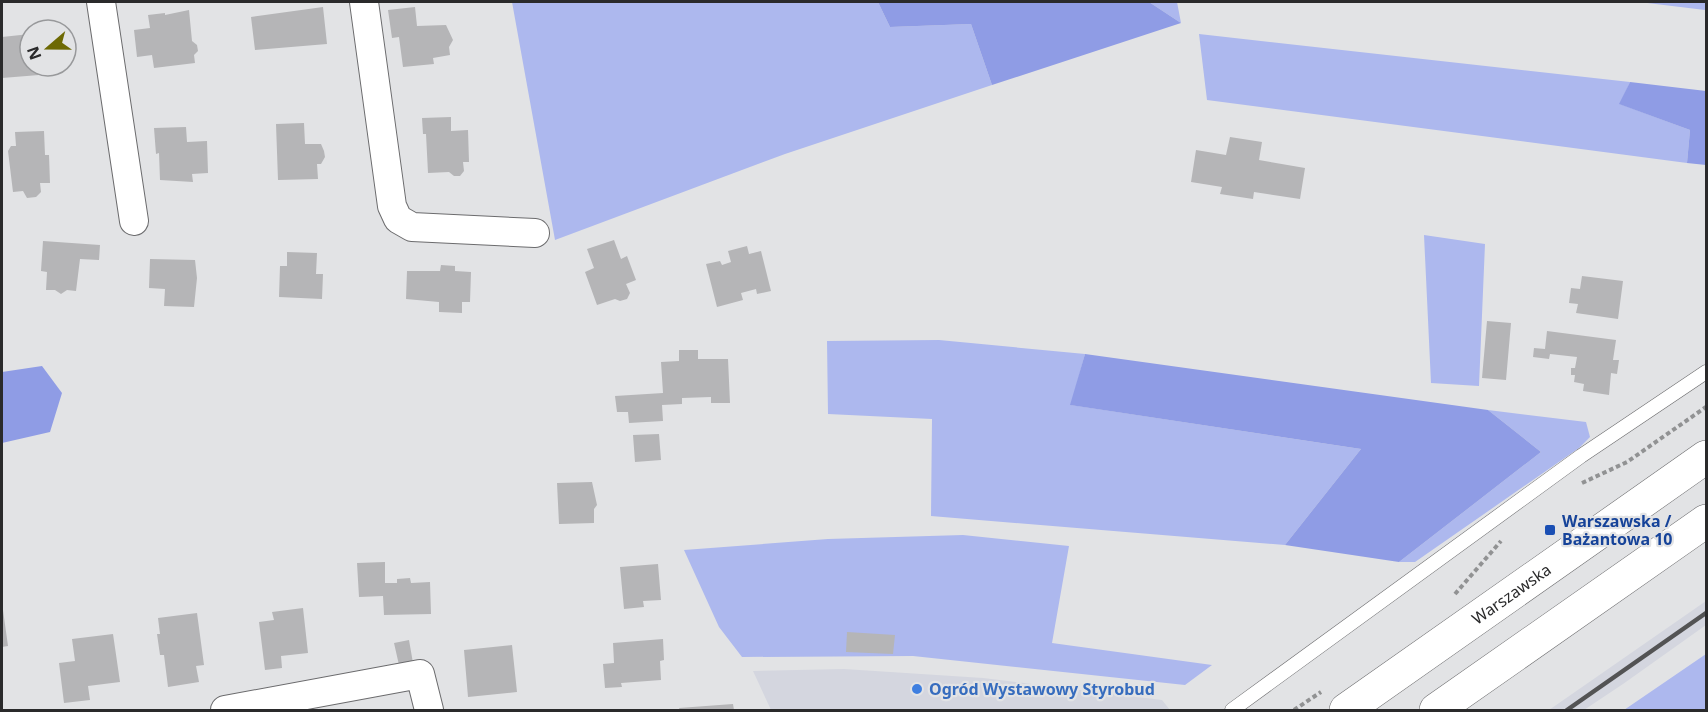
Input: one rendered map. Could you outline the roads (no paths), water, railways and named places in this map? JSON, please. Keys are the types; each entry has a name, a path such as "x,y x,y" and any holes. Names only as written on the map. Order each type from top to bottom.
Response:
{"main road":[{"name":"Warszawska","path":"1337,699 1707,457"},
{"path":"1436,711 1707,521"}],"street":[{"path":"100,2 134,221"},
{"path":"364,2 392,206 398,219 412,227 535,233"},
{"path":"225,711 420,674 429,711"}],"lane":[{"path":"1232,711 1581,456 1707,372"}],"railway":[{"path":"1567,710 1706,613"}],"place":[{"name":"Warszawska / Bażantowa 10","path":"1550,530"},
{"name":"Ogród Wystawowy Styrobud","path":"917,689"}]}
